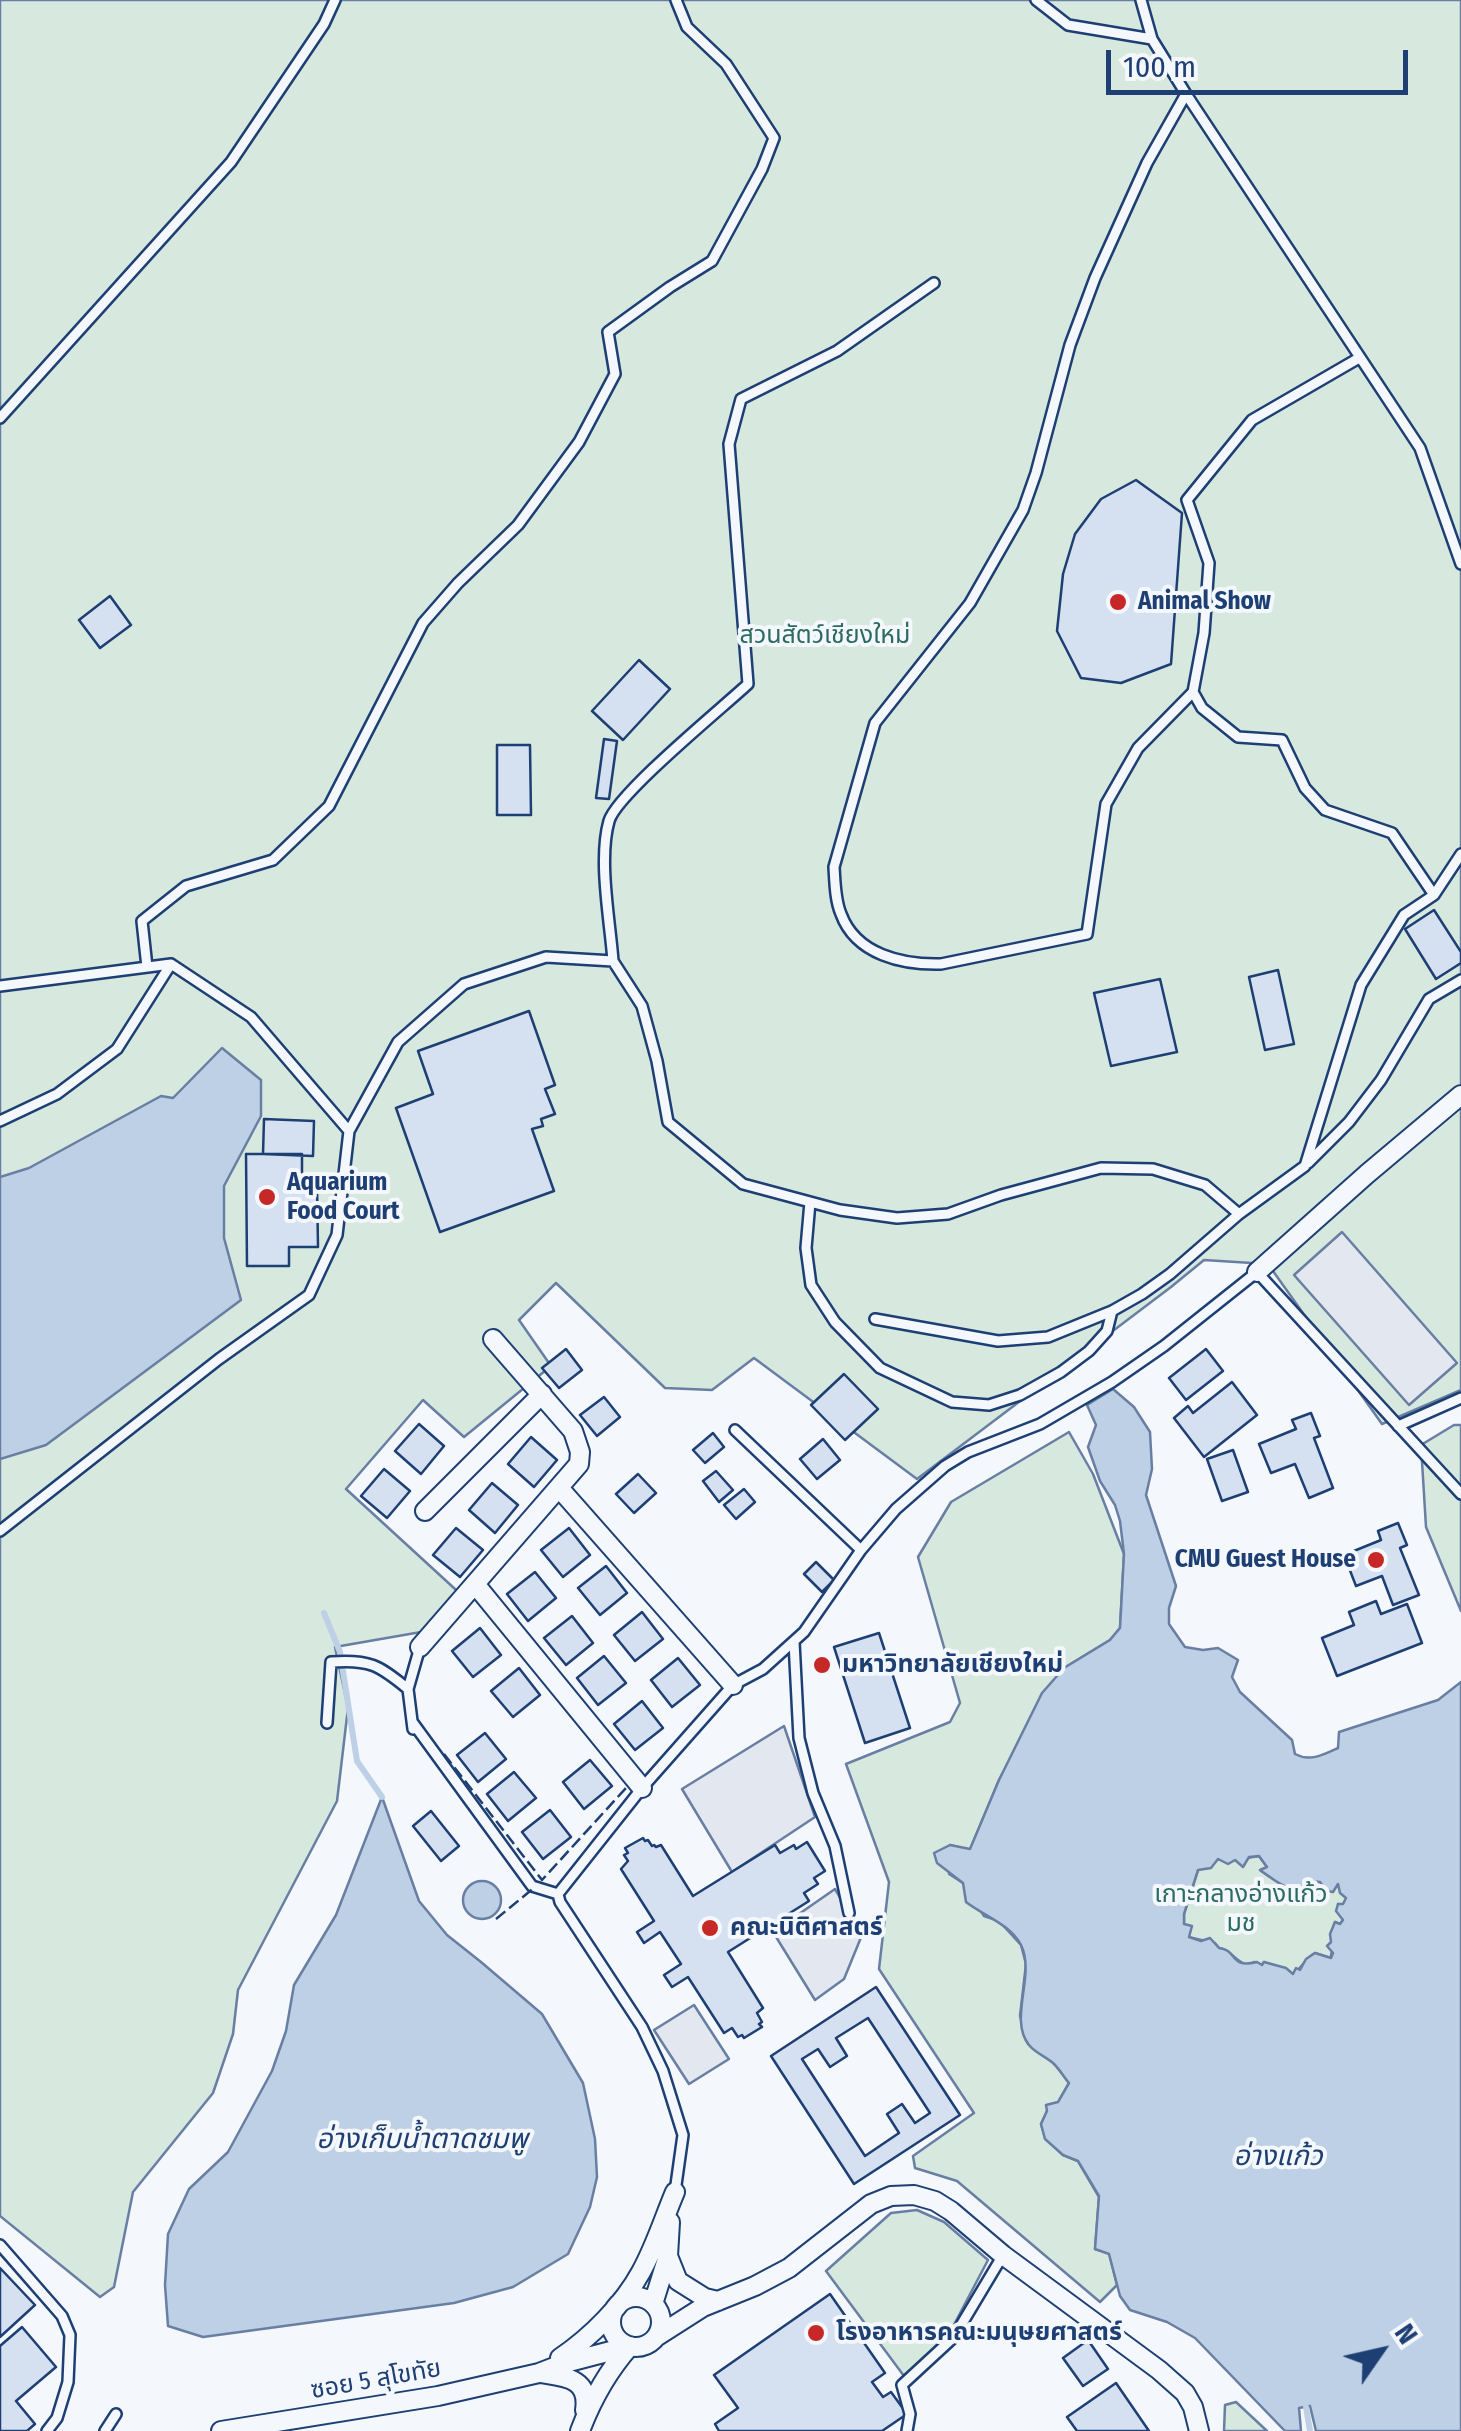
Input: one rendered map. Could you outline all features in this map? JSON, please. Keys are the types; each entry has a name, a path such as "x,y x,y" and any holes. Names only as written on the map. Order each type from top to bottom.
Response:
{"street":[{"path":"1257,1272 1461,1095"},
{"path":"420,1648 578,1464 580,1452 573,1432 493,1339"},
{"path":"425,1510 542,1394"},
{"path":"560,1489 733,1685"},
{"path":"475,1584 642,1788"},
{"path":"655,2306 668,2256 675,2192"},
{"path":"539,2373 580,2345 616,2306 640,2274 675,2192"},
{"path":"656,2337 660,2318 655,2306 642,2297 632,2296 616,2306 611,2325 621,2342 630,2346 649,2343 711,2304 789,2268 871,2204 891,2196 914,2196 935,2201 951,2211 1003,2255 1159,2370 1185,2393 1199,2431"},
{"path":"668,2256 678,2282 711,2304"},
{"path":"655,2306 711,2304"},
{"path":"582,2426 594,2394 630,2346"},
{"name":"ซอย 5 สุโขทัย","path":"221,2431 438,2396 539,2373 565,2362 630,2346"},
{"path":"539,2373 573,2379 581,2387 587,2400 582,2426"}],"lane":[{"path":"0,418 230,162 324,24 335,0"},
{"path":"147,967 142,920 186,886 272,860 329,806 423,623 518,525 580,442 614,374 608,332 712,261 721,246 774,138 726,64 687,27 676,0"},
{"path":"1036,0 1068,25 1152,38"},
{"path":"1141,0 1152,38 1186,94 1420,448 1461,564"},
{"path":"1186,94 1147,164 1095,278 1070,345 1023,510 970,603 874,723 834,867 841,915 855,938 894,960 941,964 1086,934 1106,804 1138,748 1193,692 1204,633 1209,564 1187,500 1252,420 1358,358"},
{"path":"934,283 838,351 740,399 729,444 748,684 634,788 610,816 604,850 613,961 642,1006 668,1122 743,1184 840,1210 898,1218 948,1214 1101,1168 1152,1169 1205,1185 1238,1214"},
{"path":"1193,692 1202,708 1238,737 1282,740 1305,788 1325,810 1392,833 1434,896"},
{"path":"1305,1166 1361,986 1404,915 1434,896 1461,854"},
{"path":"2,1526 309,1294 337,1234 349,1132 398,1042 464,984 546,957 613,961"},
{"path":"0,1122 57,1094 117,1050 171,964"},
{"path":"0,986 171,964 252,1017 349,1132"},
{"path":"875,1319 998,1341 1048,1336 1112,1311 1142,1294 1238,1214 1305,1166 1349,1122 1380,1080 1429,999 1461,980"},
{"path":"810,1202 806,1248 811,1286 836,1322 880,1368 952,1402 989,1405 1061,1372 1107,1331 1112,1311"},
{"path":"558,1894 642,1788 733,1685 763,1668 804,1632 861,1550 896,1510 945,1466 968,1452 1040,1424 1112,1382 1257,1272 1461,1494"},
{"path":"1398,1426 1461,1398"},
{"path":"735,1430 861,1550"},
{"path":"794,1642 799,1738 813,1794 835,1846 849,1912"},
{"path":"420,1648 408,1689 412,1728 532,1886 558,1894"},
{"path":"327,1724 331,1662 359,1660 386,1670 408,1689"},
{"path":"558,1894 642,2028 664,2071 683,2135 675,2192"},
{"path":"0,2244 62,2316 70,2335 68,2382 57,2418 47,2431"},
{"path":"908,2431 910,2414 902,2385 954,2337 1003,2255"},
{"path":"105,2431 116,2414"}],"green space":[{"name":"สวนสัตว์เชียงใหม่","path":"0,0 1461,0 1461,1390 1382,1424 1268,1264 1204,1260 917,1479 754,1358 712,1390 665,1388 556,1283 519,1320 551,1366 464,1437 423,1400 346,1489 467,1600 444,1628 335,1647 348,1708 337,1801 238,1990 233,2034 213,2093 133,2192 114,2287 100,2297 0,2216"},
{"path":"1454,1425 1461,1425 1461,1611 1426,1527 1421,1445"},
{"path":"1069,1432 1093,1474 1124,1554 1120,1628 1110,1640 1064,1668 999,1780 970,1850 950,1845 949,1874 963,1883 984,1916 999,1921 1021,1945 1026,1964 1020,2016 1028,2044 1055,2064 1069,2083 1041,2124 1045,2138 1063,2155 1078,2161 1099,2197 1095,2249 1109,2253 1117,2285 1100,2302 957,2181 915,2168 913,2156 974,2113 879,1969 889,1882 846,1764 950,1722 960,1703 918,1557 951,1502"},
{"name":"เกาะกลางอ่างแก้ว มช","path":"1259,1856 1267,1867 1261,1871 1270,1877 1338,1883 1347,1897 1343,1905 1338,1904 1343,1920 1340,1924 1335,1922 1330,1958 1315,1953 1293,1974 1264,1962 1248,1965 1215,1943 1188,1937 1190,1930 1184,1924 1184,1914 1198,1870 1218,1859"},
{"path":"917,2210 944,2222 988,2260 947,2338 904,2376 826,2271 891,2213"},
{"path":"1236,2402 1267,2431 1224,2431 1225,2405"}],"shaded area":[{"path":"1342,1232 1457,1363 1409,1405 1294,1275"},
{"path":"784,1726 815,1817 732,1872 682,1789"},
{"path":"835,1889 862,1935 844,1979 815,2000 773,1932"},
{"path":"694,2005 729,2059 689,2084 654,2030"}],"water":[{"path":"222,1048 261,1080 261,1116 224,1186 224,1238 241,1300 46,1445 0,1459 0,1177 29,1168 161,1096 173,1098"},
{"name":"อ่างแก้ว","path":"1113,1389 1134,1407 1150,1432 1152,1469 1146,1495 1176,1586 1169,1624 1185,1647 1218,1648 1238,1660 1232,1677 1240,1692 1292,1740 1295,1754 1311,1757 1327,1753 1338,1748 1339,1732 1438,1700 1461,1682 1461,2431 1316,2431 1310,2406 1299,2408 1301,2431 1285,2431 1195,2338 1167,2322 1130,2310 1120,2296 1109,2254 1095,2249 1099,2196 1078,2161 1063,2155 1045,2139 1041,2124 1046,2105 1058,2102 1069,2083 1054,2064 1032,2048 1023,2034 1021,2010 1026,1970 1021,1945 1004,1926 966,1902 963,1883 937,1863 934,1853 950,1845 970,1849 1042,1693 1064,1668 1110,1640 1120,1628 1124,1554 1120,1521 1088,1447 1096,1425 1087,1405","holes":["1259,1856 1267,1867 1260,1870 1290,1888 1309,1881 1320,1882 1326,1891 1333,1892 1338,1884 1346,1898 1336,1911 1343,1920 1340,1924 1335,1922 1330,1934 1327,1946 1333,1953 1331,1958 1315,1953 1293,1974 1264,1962 1242,1963 1210,1938 1201,1941 1189,1937 1192,1926 1184,1924 1184,1914 1198,1870 1211,1868 1218,1859 1228,1864 1235,1860 1243,1867 1249,1857"]},
{"name":"อ่างเก็บน้ำตาดชมพู","path":"382,1797 419,1901 447,1935 542,2014 583,2083 595,2139 597,2177 590,2207 568,2254 513,2287 454,2303 203,2337 168,2326 168,2234 189,2189 228,2152 272,2071 286,2031 294,1985 336,1915"},
{"path":"482,1881 495,1887 501,1900 495,1913 482,1919 469,1913 463,1900 469,1887"}],"building":[{"name":"Animal Show","path":"1136,480 1182,513 1171,664 1121,683 1081,678 1057,631 1063,574 1075,534 1101,499"},
{"path":"110,596 131,625 100,648 79,620"},
{"path":"639,660 670,689 623,740 592,711"},
{"path":"604,739 617,741 609,799 596,798"},
{"path":"497,745 530,745 531,815 497,815"},
{"path":"1434,910 1461,952 1461,963 1436,979 1405,929"},
{"path":"1278,970 1294,1044 1265,1050 1249,977"},
{"path":"1160,979 1177,1052 1111,1066 1094,993"},
{"path":"529,1011 555,1085 545,1089 555,1114 541,1119 543,1126 532,1129 554,1191 440,1232 396,1108 433,1094 418,1051"},
{"path":"264,1119 314,1121 313,1156 263,1154"},
{"path":"246,1154 302,1154 302,1184 317,1184 318,1247 289,1247 289,1266 247,1266"},
{"path":"566,1349 582,1370 559,1388 542,1368"},
{"path":"1206,1349 1223,1371 1186,1400 1169,1378"},
{"path":"844,1374 878,1409 845,1440 811,1405"},
{"path":"1232,1382 1257,1415 1204,1457 1174,1418 1188,1406 1193,1413"},
{"path":"604,1397 620,1417 597,1436 580,1415"},
{"name":"CMU Guest House","path":"1311,1413 1320,1436 1314,1438 1333,1488 1309,1498 1295,1464 1271,1473 1259,1444 1296,1429 1292,1420"},
{"path":"419,1424 444,1446 421,1474 395,1451"},
{"path":"713,1433 724,1447 705,1463 693,1450"},
{"path":"531,1437 557,1460 534,1487 508,1464"},
{"path":"823,1439 840,1460 817,1479 800,1459"},
{"path":"1233,1450 1248,1492 1222,1501 1207,1459"},
{"path":"384,1469 410,1491 387,1518 361,1496"},
{"path":"716,1471 733,1490 719,1502 703,1481"},
{"path":"638,1474 656,1493 634,1513 616,1494"},
{"path":"492,1483 518,1505 495,1533 469,1510"},
{"path":"744,1489 755,1502 736,1519 724,1505"},
{"name":"CMU Guest House","path":"1398,1523 1407,1545 1400,1548 1419,1595 1393,1605 1382,1576 1356,1586 1344,1555 1381,1540 1378,1531"},
{"path":"456,1528 483,1550 460,1577 433,1555"},
{"path":"569,1528 590,1555 563,1577 541,1550"},
{"path":"816,1562 834,1580 822,1592 804,1574"},
{"path":"606,1566 627,1593 600,1615 578,1588"},
{"path":"535,1572 556,1598 528,1621 507,1594"},
{"path":"1376,1601 1381,1614 1407,1604 1422,1643 1337,1676 1322,1638 1354,1625 1349,1612"},
{"path":"642,1612 663,1639 635,1661 614,1635"},
{"path":"572,1616 593,1643 566,1665 544,1638"},
{"path":"480,1628 501,1655 473,1677 452,1651"},
{"path":"879,1633 910,1728 865,1743 834,1647"},
{"path":"604,1656 626,1683 598,1705 577,1678"},
{"path":"678,1658 700,1685 672,1707 651,1680"},
{"path":"519,1668 540,1695 513,1717 491,1691"},
{"path":"642,1701 663,1728 635,1750 614,1724"},
{"path":"485,1733 506,1759 478,1782 457,1755"},
{"path":"590,1760 612,1786 584,1809 563,1782"},
{"path":"514,1772 536,1798 508,1821 487,1794"},
{"path":"550,1810 571,1837 543,1859 522,1832"},
{"path":"431,1811 459,1846 441,1861 413,1826"},
{"path":"643,1838 652,1846 661,1845 693,1896 775,1845 780,1853 807,1842 825,1871 814,1878 818,1884 804,1893 809,1901 728,1952 763,2008 757,2013 762,2027 744,2038 738,2037 732,2028 724,2033 688,1977 672,1987 664,1975 681,1964 660,1932 644,1943 637,1932 654,1921 621,1869 628,1861 625,1848"},
{"path":"876,1987 960,2115 854,2184 771,2056","holes":["868,2018 930,2113 915,2123 902,2104 887,2114 899,2133 865,2156 802,2059 818,2049 830,2067 847,2056 836,2038"]},
{"path":"0,2268 35,2305 0,2337"},
{"name":"โรงอาหารคณะมนุษยศาสตร์","path":"830,2294 885,2373 872,2382 883,2397 891,2392 907,2414 882,2431 719,2431 715,2424 738,2408 714,2375"},
{"path":"22,2327 56,2367 16,2401 35,2424 27,2431 0,2431 0,2346"},
{"path":"1088,2340 1108,2369 1083,2386 1063,2358"},
{"path":"1116,2383 1149,2431 1077,2431 1067,2417"}],"waterway":[{"path":"324,1613 340,1652 357,1761 382,1797"},
{"path":"1306,2407 1310,2431"}],"fence":[{"path":"444,1754 542,1880 626,1788"},
{"path":"496,1919 535,1887"}],"place":[{"name":"Animal Show","path":"1118,602"},
{"name":"Aquarium Food Court","path":"267,1197"},
{"name":"CMU Guest House","path":"1376,1560"},
{"name":"มหาวิทยาลัยเชียงใหม่","path":"822,1665"},
{"name":"คณะนิติศาสตร์","path":"710,1928"},
{"name":"โรงอาหารคณะมนุษยศาสตร์","path":"816,2333"}]}
